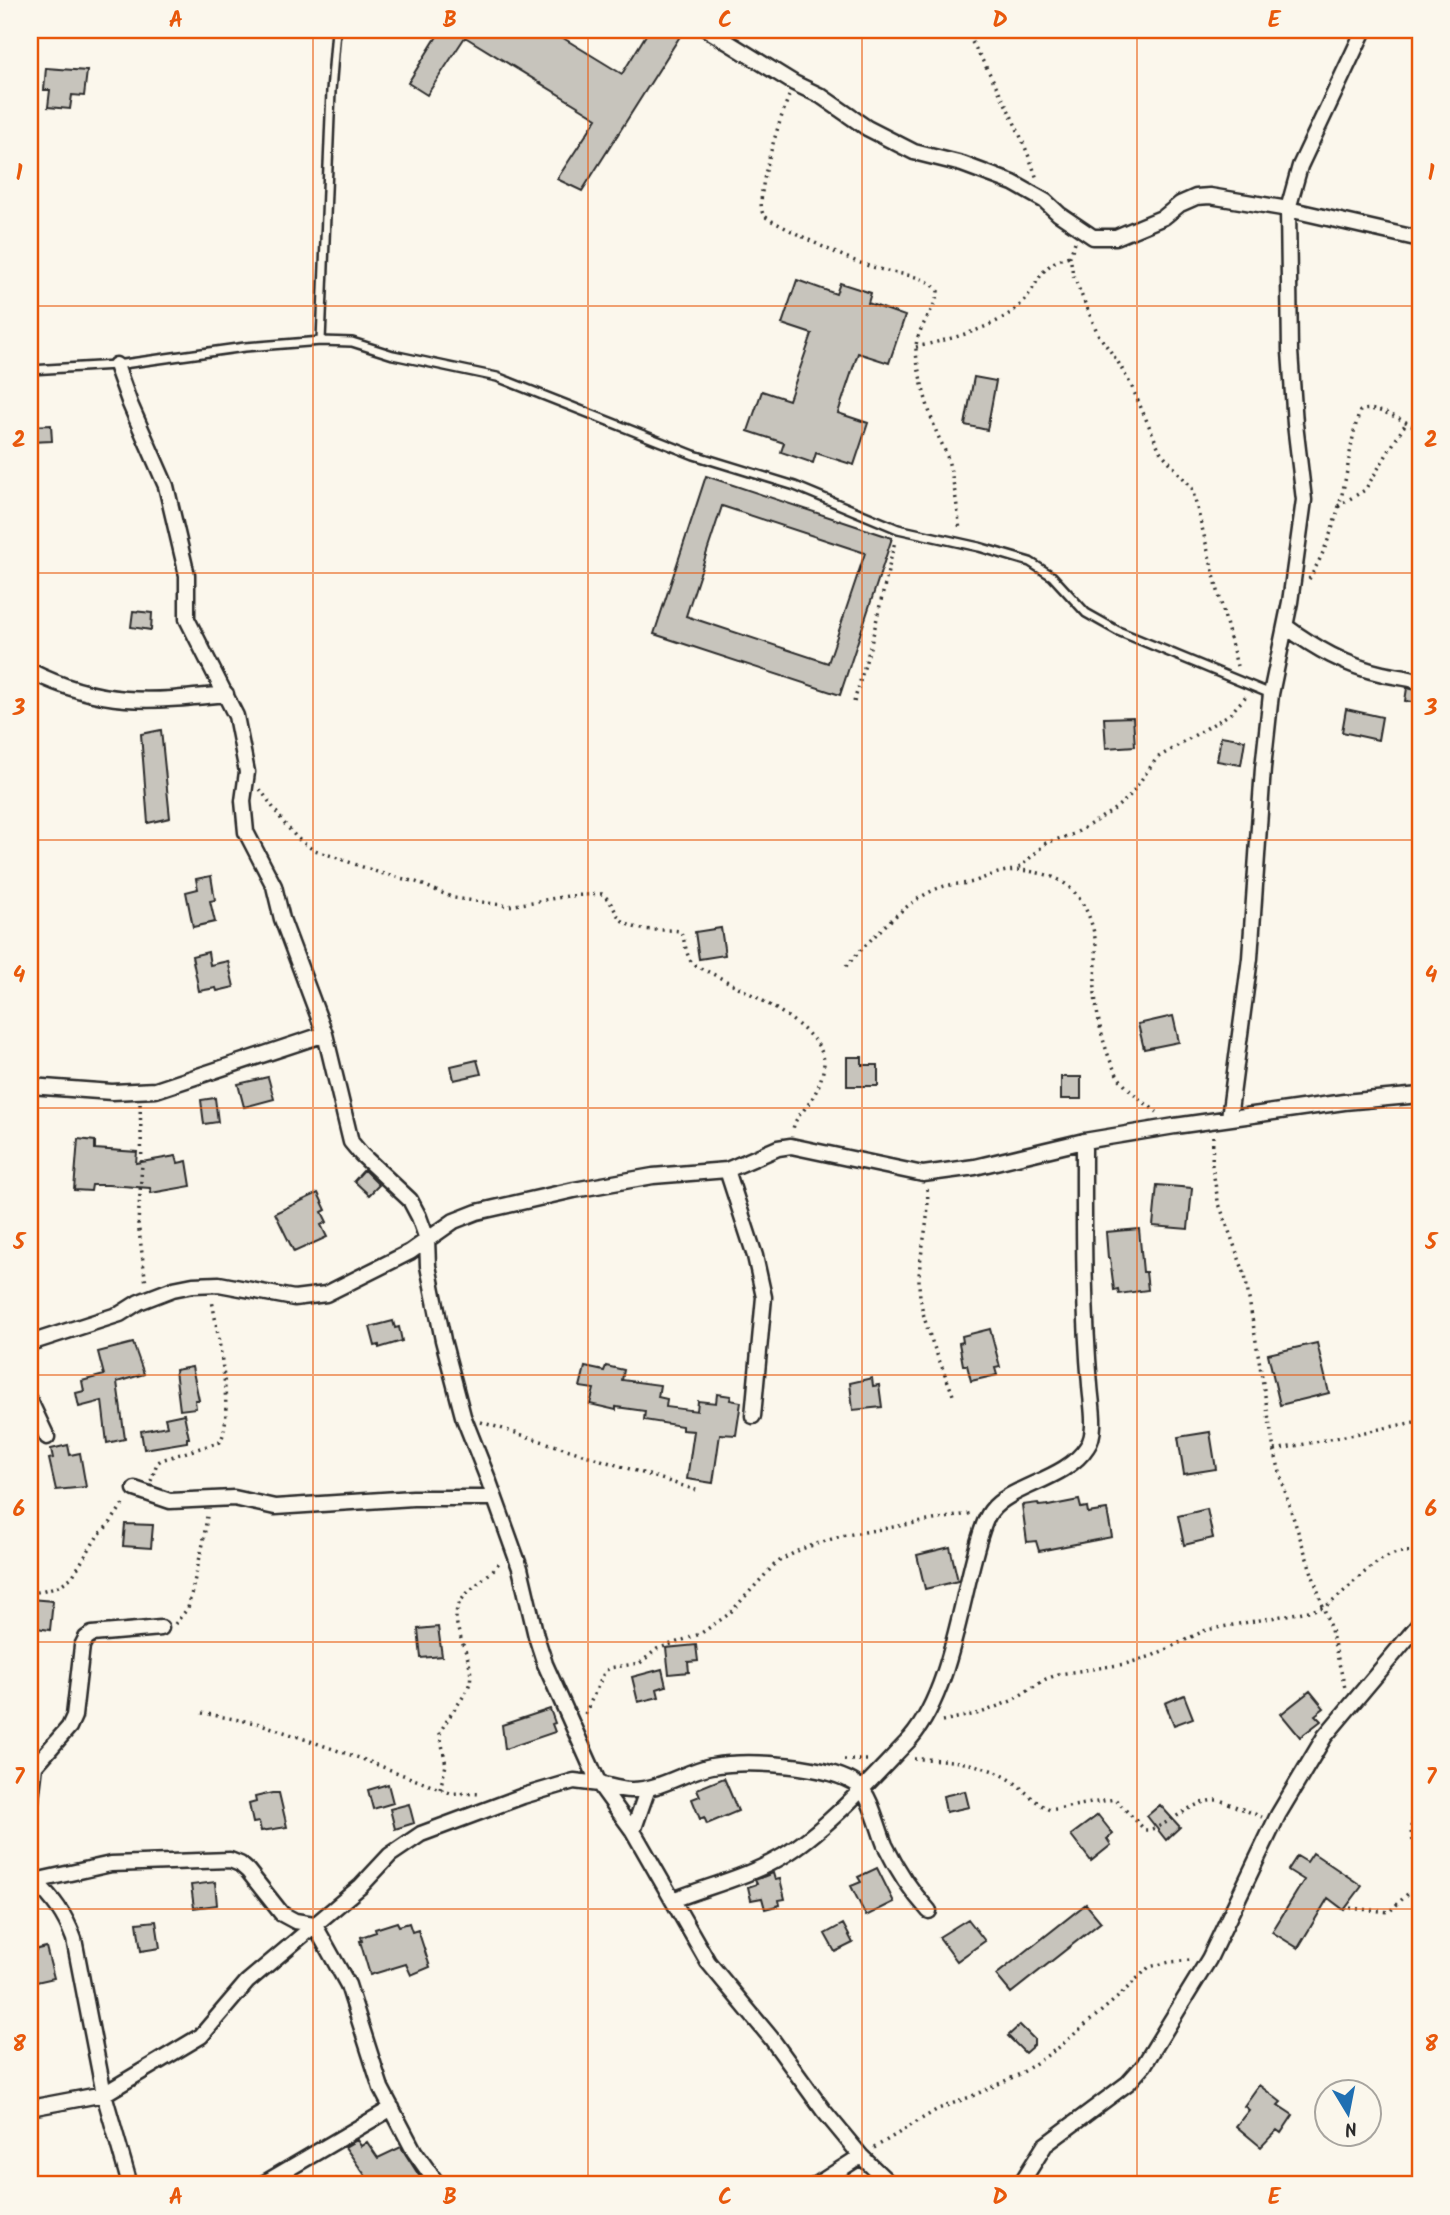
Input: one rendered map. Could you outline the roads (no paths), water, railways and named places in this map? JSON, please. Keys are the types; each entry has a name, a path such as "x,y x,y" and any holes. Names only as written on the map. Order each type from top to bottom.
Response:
{"street":[{"path":"708,30 794,83 821,96 867,128 914,152 962,164 1013,183 1045,201 1093,237 1116,237 1164,217 1196,197 1210,196 1288,209 1420,239"},
{"path":"1229,1118 1250,958 1263,768 1271,694 1290,602 1304,500 1290,351 1288,209 1300,166 1364,30"},
{"path":"116,365 166,486 187,575 187,619 236,716 247,772 243,801 246,832 274,886 282,919 325,1034 351,1142 360,1154 410,1200 419,1217 427,1240 428,1266 443,1340 463,1416 510,1536 545,1664 599,1784 633,1831 708,1962 861,2155 891,2185"},
{"path":"1285,626 1314,646 1347,663 1420,682"},
{"path":"30,671 61,687 127,701 226,694"},
{"path":"30,1086 135,1092 156,1090 325,1034"},
{"path":"30,1343 120,1314 139,1302 173,1289 193,1285 210,1284 294,1297 326,1294 410,1252 454,1220 477,1212 574,1190 653,1177 727,1170 778,1148 791,1146 923,1174 975,1167 1084,1141 1212,1120 1420,1095"},
{"path":"673,1900 768,1864 806,1840 922,1725 942,1676 976,1549 990,1512 1014,1495 1063,1469 1081,1456 1090,1444 1092,1406 1084,1317 1084,1141"},
{"path":"727,1170 755,1256 764,1297 753,1416"},
{"path":"30,1401 47,1437"},
{"path":"135,1489 170,1501 234,1498 275,1507 413,1498 495,1498"},
{"path":"1020,2185 1045,2145 1128,2083 1144,2065 1209,1959 1275,1822 1325,1736 1420,1623"},
{"path":"30,1808 35,1766 69,1727 74,1716 82,1646 86,1638 92,1634 161,1628"},
{"path":"30,2108 104,2094 201,2036 247,1982 361,1886 390,1855 421,1834 574,1781 630,1790 648,1788 696,1770 731,1765 829,1772 862,1787 885,1844 909,1888 929,1911"},
{"path":"633,1831 648,1788"},
{"path":"32,1882 111,1864 230,1860 248,1871 288,1918 295,1922 314,1924"},
{"path":"32,1882 56,1902 67,1918 74,1939 104,2094 131,2185"},
{"path":"314,1924 348,1985 374,2070 392,2108 414,2151 438,2185"},
{"path":"261,2185 392,2108"},
{"path":"816,2185 861,2155"}],"lane":[{"path":"321,341 336,30"},
{"path":"30,370 116,365 245,347 321,341 352,342 393,355 497,377 694,455 795,486 898,529 1030,562 1052,576 1086,613 1118,631 1271,694"}]}
